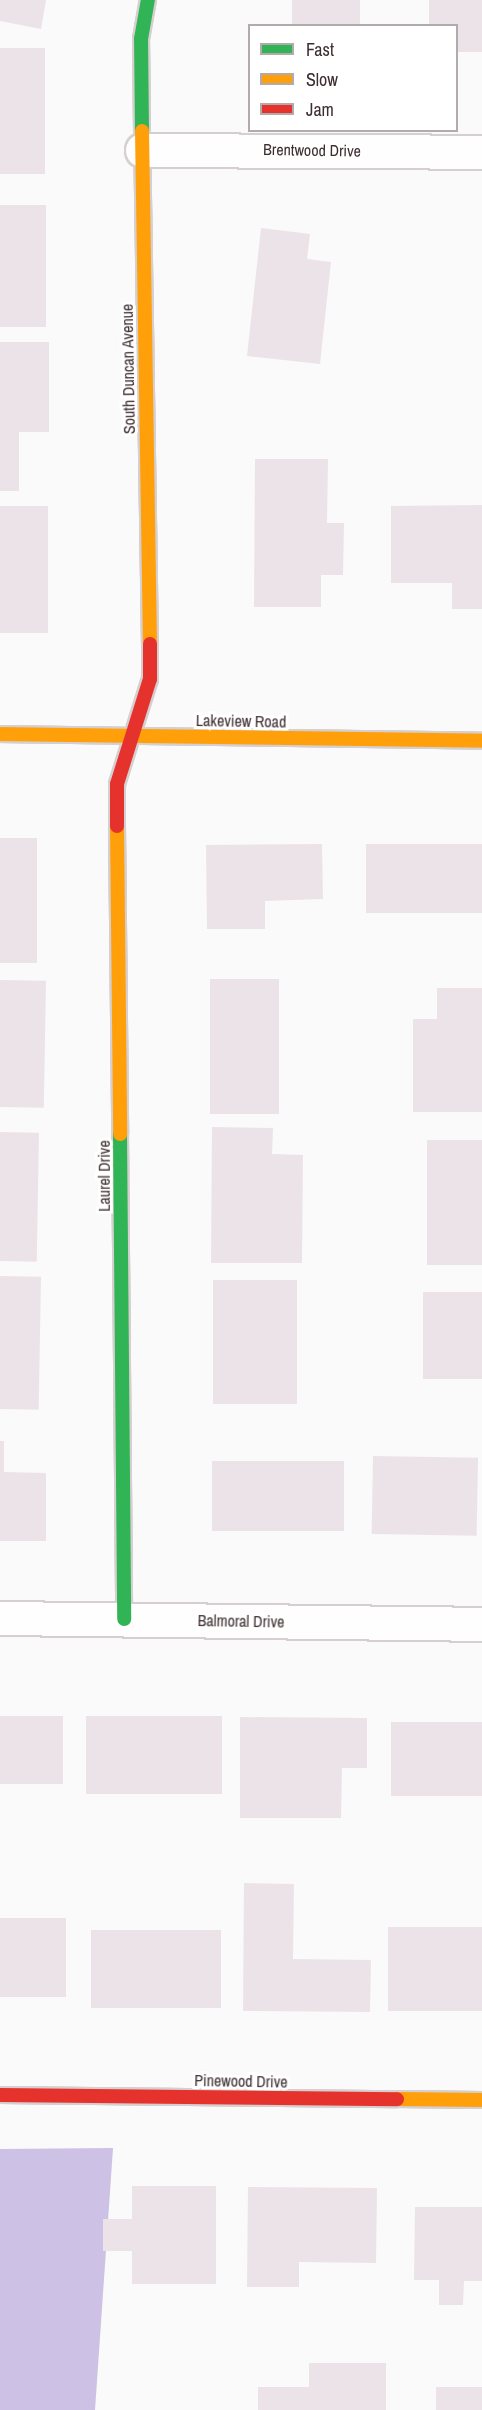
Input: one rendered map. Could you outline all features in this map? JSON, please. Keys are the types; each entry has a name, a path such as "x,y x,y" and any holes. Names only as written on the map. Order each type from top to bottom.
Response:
{"street":[{"name":"South Duncan Avenue","path":"133,735 150,679 141,39 148,0"},
{"name":"Brentwood Drive","path":"142,150 482,152"},
{"name":"Lakeview Road","path":"0,734 482,741"},
{"name":"Laurel Drive","path":"124,1619 117,784 133,735"},
{"name":"Balmoral Drive","path":"0,1618 482,1624"},
{"name":"Pinewood Drive","path":"0,2095 482,2100"}],"shaded area":[{"path":"113,2148 95,2410 0,2410 0,2149"}],"building":[{"path":"0,0 46,0 41,29 0,21"},
{"path":"292,0 360,0 360,24 292,24"},
{"path":"429,0 482,0 482,52 458,52 458,24 429,24"},
{"path":"0,48 45,48 45,174 0,174"},
{"path":"0,205 46,205 46,327 0,327"},
{"path":"261,228 310,234 307,259 331,262 320,364 247,356"},
{"path":"0,342 49,342 49,432 19,432 19,491 0,491"},
{"path":"255,459 328,459 327,523 344,523 343,575 321,575 321,607 254,607"},
{"path":"482,505 482,609 452,609 452,583 391,583 391,506"},
{"path":"0,506 48,506 48,633 0,633"},
{"path":"0,838 37,838 37,963 0,963"},
{"path":"322,844 323,899 265,901 265,929 207,929 206,845"},
{"path":"366,844 482,844 482,913 366,913"},
{"path":"210,979 279,979 279,1114 210,1114"},
{"path":"0,980 46,981 44,1108 0,1107"},
{"path":"437,988 482,988 482,1112 413,1112 413,1019 437,1019"},
{"path":"212,1127 273,1128 272,1154 303,1155 302,1263 211,1263"},
{"path":"0,1132 39,1133 37,1262 0,1261"},
{"path":"427,1140 482,1140 482,1265 427,1265"},
{"path":"0,1276 41,1277 39,1410 0,1409"},
{"path":"213,1280 297,1280 297,1404 213,1404"},
{"path":"423,1292 482,1292 482,1379 423,1379"},
{"path":"0,1441 4,1441 4,1472 46,1473 46,1541 0,1541"},
{"path":"373,1456 478,1458 477,1536 372,1534"},
{"path":"212,1461 344,1461 344,1531 212,1531"},
{"path":"0,1716 63,1716 63,1784 0,1784"},
{"path":"86,1716 222,1716 222,1794 86,1794"},
{"path":"240,1717 367,1718 367,1768 342,1768 341,1818 240,1818"},
{"path":"391,1722 482,1722 482,1796 391,1796"},
{"path":"244,1883 294,1884 293,1959 371,1960 370,2012 243,2011"},
{"path":"0,1918 66,1918 66,1997 0,1997"},
{"path":"388,1927 482,1927 482,2011 388,2011"},
{"path":"91,1930 221,1930 221,2008 91,2008"},
{"path":"132,2186 216,2186 216,2284 132,2284 132,2251 103,2251 103,2219 132,2219"},
{"path":"248,2187 377,2188 376,2263 299,2262 299,2287 247,2287"},
{"path":"415,2207 482,2207 482,2281 464,2281 463,2305 439,2305 439,2280 414,2280"},
{"path":"309,2363 386,2363 386,2410 258,2410 258,2387 309,2387"},
{"path":"436,2387 482,2387 482,2410 436,2410"}],"traffic: fast":[{"path":"142,131 141,39 148,0"},
{"path":"120,1134 124,1619"}],"traffic: slow":[{"path":"142,131 150,644"},
{"path":"0,734 482,741"},
{"path":"117,826 120,1134"},
{"path":"397,2099 482,2100"}],"traffic: jam":[{"path":"117,826 117,784 150,679 150,644"},
{"path":"0,2095 397,2099"}]}
